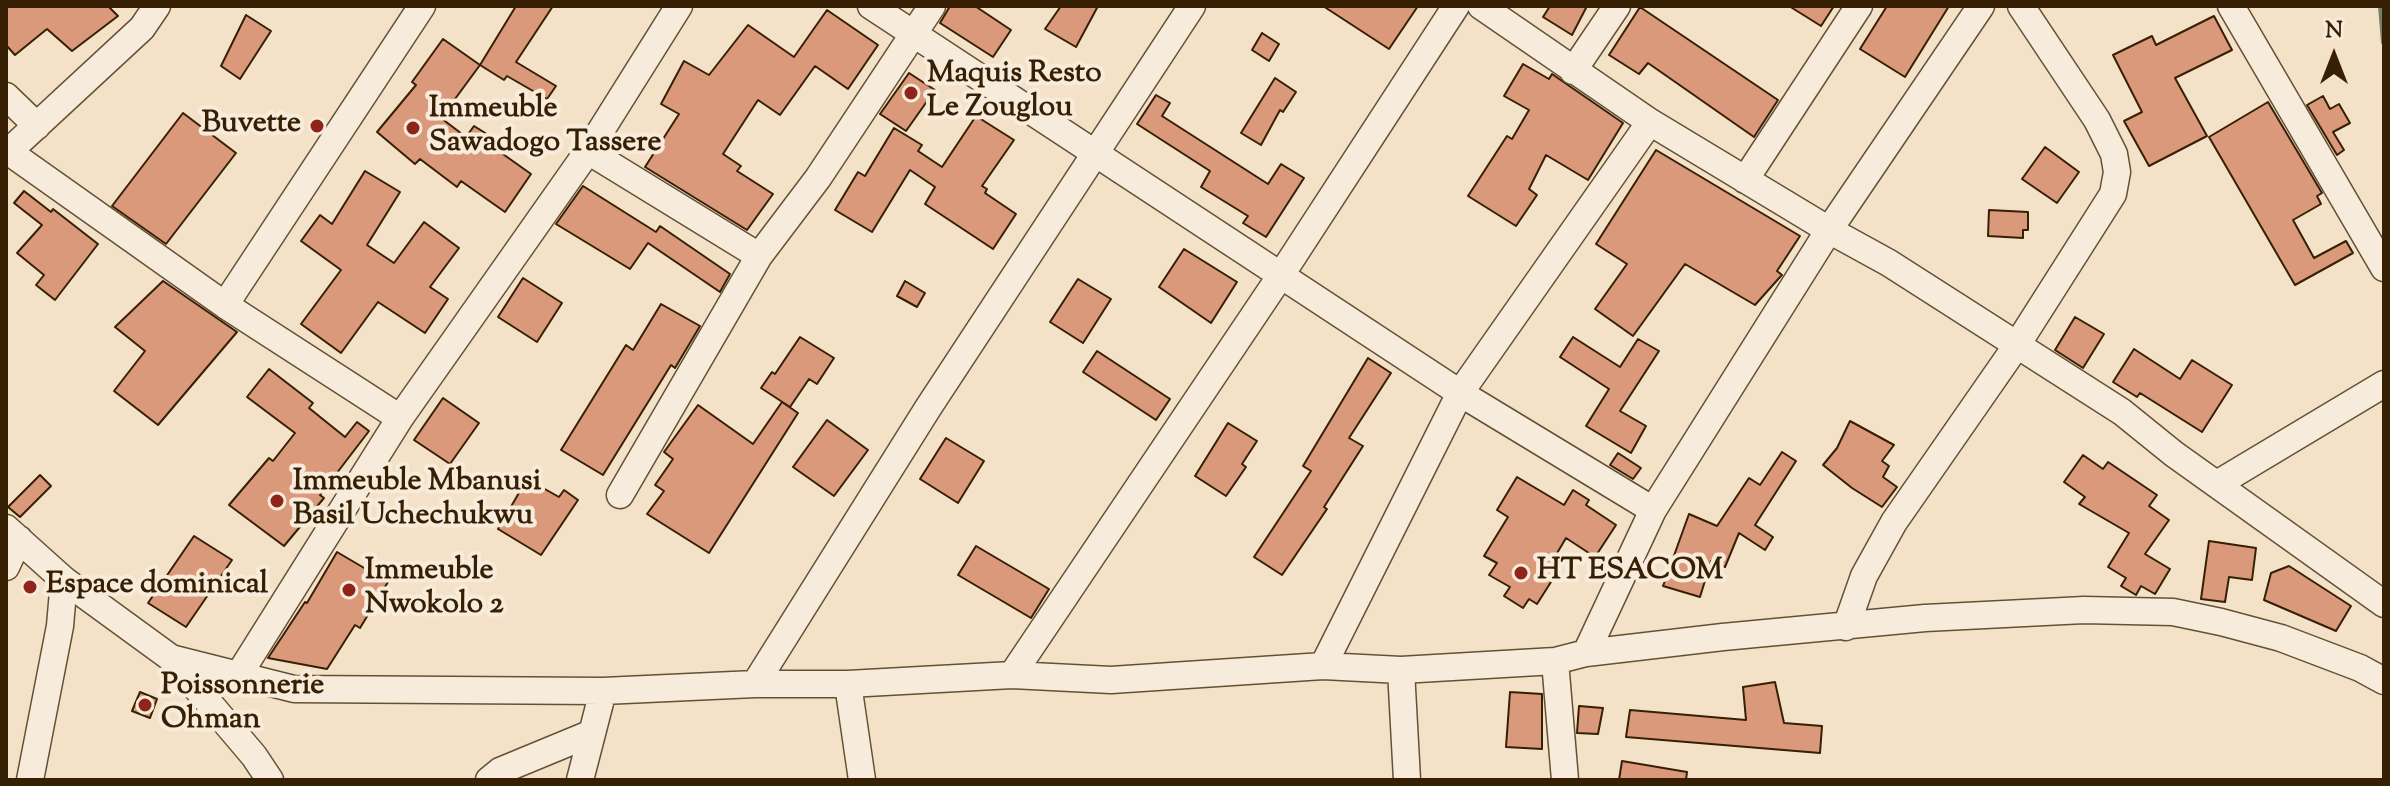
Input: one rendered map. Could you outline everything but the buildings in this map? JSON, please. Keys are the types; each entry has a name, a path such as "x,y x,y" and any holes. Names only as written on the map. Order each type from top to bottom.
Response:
{"street":[{"path":"157,6 142,28 8,153 225,305 400,418"},
{"path":"225,305 422,6"},
{"path":"238,676 400,418 588,151 679,6"},
{"path":"871,6 1460,393 1653,510"},
{"path":"620,495 759,256 818,178 932,6"},
{"path":"755,684 928,408 1192,6"},
{"path":"1012,675 1281,275 1456,6"},
{"path":"1481,6 1650,122 1889,263 2122,412 2384,604"},
{"path":"1573,71 1617,6"},
{"path":"1745,180 1859,6"},
{"path":"1586,653 1653,510 1829,230 1981,6"},
{"path":"1846,627 1864,576 1894,522 2017,345 2113,194 2117,172 2114,154 2097,120 2021,6"},
{"path":"2231,6 2384,268"},
{"path":"6,96 37,126"},
{"path":"1323,666 1460,393 1650,122"},
{"path":"588,151 759,256"},
{"path":"2217,484 2384,384"},
{"path":"6,567 13,534"},
{"path":"13,534 64,580 171,658 254,756 270,780"},
{"path":"30,780 60,626 64,580"},
{"path":"171,658 294,689 603,691 755,684 848,684 1012,675 1111,680 1323,666 1401,670 1555,661 1586,653 1723,637 1925,618 2084,610 2173,612 2281,638 2360,668 2384,681"},
{"path":"1555,661 1565,780"},
{"path":"1401,670 1407,780"},
{"path":"848,684 862,780"},
{"path":"580,780 603,691"},
{"path":"489,780 500,771 592,733"}],"waterway":[{"path":"2381,6 2384,42"}],"place":[{"name":"Maquis Resto Le Zouglou","path":"911,93"},
{"name":"Buvette","path":"317,126"},
{"name":"Immeuble Sawadogo Tassere","path":"413,128"},
{"name":"Immeuble Mbanusi Basil Uchechukwu","path":"277,501"},
{"name":"HT ESACOM","path":"1521,573"},
{"name":"Espace dominical","path":"30,587"},
{"name":"Immeuble Nwokolo 2","path":"349,590"},
{"name":"Poissonnerie Ohman","path":"145,705"}]}
